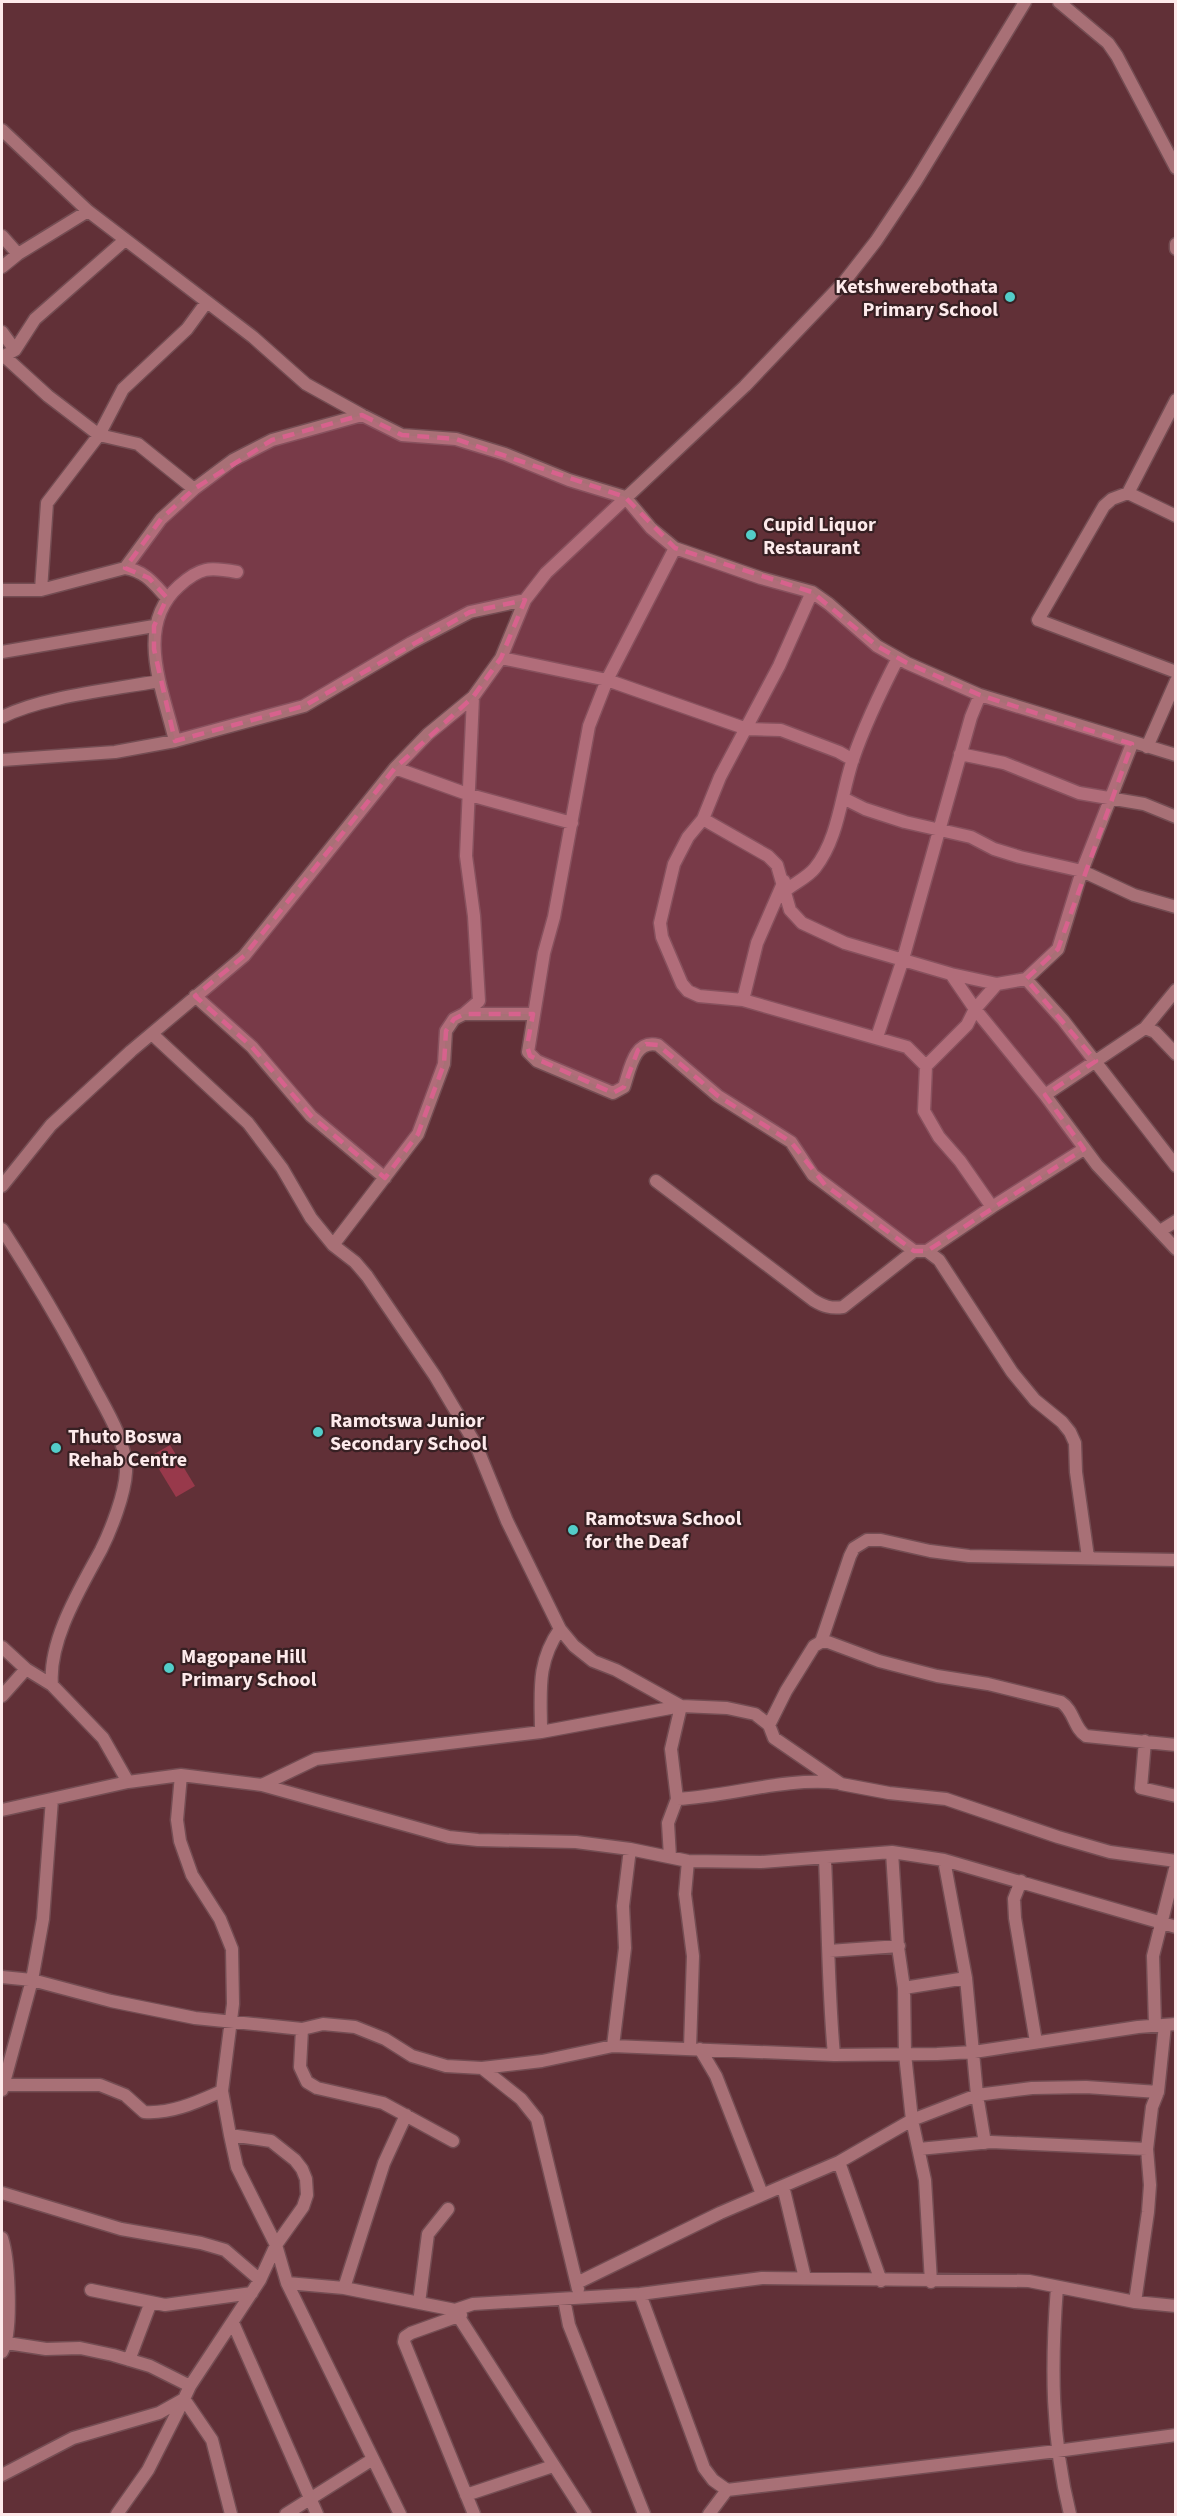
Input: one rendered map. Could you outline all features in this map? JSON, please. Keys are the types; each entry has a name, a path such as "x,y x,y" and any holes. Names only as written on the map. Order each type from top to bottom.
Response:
{"street":[{"path":"2,1186 51,1125 195,996 244,956 395,768 428,734 473,697 501,658 525,600 546,573 745,386 844,282 876,241 916,181 1025,2"},
{"path":"1059,2 1108,43 1176,168"},
{"path":"2,130 88,211 253,338 306,384 362,415 402,435 456,439 505,454 569,480 625,497 651,528 675,548 773,582 812,592 830,604 877,646 898,658 980,695 1131,744 1176,755"},
{"path":"2,267 18,254 88,211"},
{"path":"2,236 18,254"},
{"path":"125,240 35,319 15,350 3,357 48,396 99,435 138,444 194,489"},
{"path":"1176,244 1176,249"},
{"path":"41,590 47,503 99,435 123,389 187,329 206,303"},
{"path":"2,332 15,350"},
{"path":"1176,400 1128,493 1112,499 1104,506 1038,620 1176,672"},
{"path":"125,568 161,519 194,489 233,460 272,440 362,415"},
{"path":"1128,493 1176,516"},
{"path":"675,548 607,680 589,726 527,1046 530,1056 613,1093 624,1087 638,1050 646,1044 658,1045 718,1096 791,1142 813,1175 920,1251 939,1260 1012,1372 1035,1400 1062,1422 1070,1432 1075,1443 1076,1472 1088,1557"},
{"path":"2,590 41,590 125,568 136,570 149,578 166,598"},
{"path":"175,741 159,681 154,648 154,626 166,598 194,573 204,569 237,572"},
{"path":"812,592 780,666 720,777 703,819 688,837 674,864 660,923 662,937 682,984 688,991 699,996 742,999 877,1037 907,1047 926,1066"},
{"path":"2,760 116,752 175,741 303,706 411,643 470,612 525,600"},
{"path":"2,652 154,626"},
{"path":"501,658 607,680 747,729 781,730 839,752 853,760"},
{"path":"742,999 757,943 785,886 814,870 822,858 843,798 853,760 875,702 898,658"},
{"path":"2,717 17,710 57,700 159,681"},
{"path":"1147,747 1176,681"},
{"path":"877,1037 903,959 960,754 980,695"},
{"path":"333,1245 418,1134 444,1064 446,1031 454,1019 476,1006 480,996 474,916 466,856 473,697"},
{"path":"703,819 768,856 777,866 785,886 790,910 802,923 845,943 951,974 998,984 1026,979 1058,949 1082,871 1131,744"},
{"path":"960,754 1004,763 1079,793 1109,800 1144,804 1176,817"},
{"path":"395,768 470,795 572,823"},
{"path":"843,798 866,809 905,822 939,828 971,837 994,849 1020,857 1082,871 1134,895 1176,907"},
{"path":"951,974 975,1009 1045,1095 1084,1149 1176,1249"},
{"path":"1026,979 1096,1061 1176,1166"},
{"path":"992,1206 960,1161 939,1137 924,1110 926,1066 967,1025 975,1009 998,984"},
{"path":"1045,1095 1145,1028 1176,990"},
{"path":"195,996 252,1047 311,1116 385,1178"},
{"path":"464,1014 533,1014"},
{"path":"1145,1028 1155,1032 1176,1054"},
{"path":"152,1034 248,1123 282,1168 311,1218 333,1245 355,1262 367,1276 435,1376 476,1445 507,1521 560,1629 574,1646 593,1661 616,1670 681,1706"},
{"path":"656,1181 824,1306 843,1307 920,1251 1084,1149"},
{"path":"1160,1230 1176,1221"},
{"path":"2,1229 44,1295 104,1407 117,1433 126,1472 108,1536 81,1588 54,1652 50,1669 51,1685"},
{"path":"821,1642 850,1556 854,1548 867,1540 881,1540 930,1551 969,1556 1176,1560"},
{"path":"541,1732 541,1670 549,1644 560,1629"},
{"path":"769,1725 786,1691 814,1646 821,1642 828,1642 879,1661 937,1676 988,1684 1061,1702 1070,1711 1086,1736 1176,1745"},
{"path":"2,1647 26,1669 51,1685 103,1738 128,1782"},
{"path":"2,1696 26,1669"},
{"path":"670,1857 668,1823 677,1799 671,1749 681,1706"},
{"path":"262,1785 316,1759 541,1732 681,1706 727,1708 755,1714 769,1725 774,1738 841,1784"},
{"path":"1144,1741 1141,1788 1176,1796"},
{"path":"181,1775 177,1820 180,1841 192,1875 220,1919 232,1949 232,2023 222,2091 237,2167 276,2245 287,2283 400,2514"},
{"path":"2,1810 128,1782 181,1775 262,1785 449,1837 576,1842 630,1849 688,1861 761,1862 825,1859 892,1852 944,1860 1176,1927"},
{"path":"677,1799 708,1797 816,1780 889,1793 946,1799 1110,1852 1176,1863 1153,1956 1165,2025 1158,2092 1152,2107 1147,2149 1148,2212 1135,2302"},
{"path":"52,1799 43,1919 32,1980 2,2087 100,2085 125,2095 144,2112 150,2113 190,2105 222,2091"},
{"path":"613,2046 625,1948 623,1905 630,1849"},
{"path":"892,1852 904,1988 905,2055 912,2120 925,2180 931,2282"},
{"path":"825,1859 830,1951 828,1995 834,2055"},
{"path":"944,1860 966,1978 977,2095 986,2143"},
{"path":"688,1861 685,1894 693,1956 695,2048 716,2076 762,2194"},
{"path":"1022,1881 1014,1899 1036,2042"},
{"path":"830,1951 899,1946"},
{"path":"2,1977 32,1980 111,2001 195,2018 302,2029 323,2024 355,2027 385,2039 412,2056 446,2066 482,2068 542,2061 613,2046 834,2055 974,2052 1165,2025"},
{"path":"904,1988 966,1978"},
{"path":"302,2029 300,2067 307,2082 317,2088 383,2103 453,2141"},
{"path":"482,2068 521,2098 537,2119 581,2298"},
{"path":"577,2283 762,2194 839,2162 912,2120 977,2095 1032,2088 1086,2087 1158,2092"},
{"path":"344,2288 384,2163 406,2115"},
{"path":"117,2514 148,2470 190,2386 260,2280 276,2245 303,2207 307,2195 306,2179 302,2169 295,2160 271,2141 230,2135"},
{"path":"920,2149 986,2143 1147,2149"},
{"path":"839,2162 881,2280"},
{"path":"783,2186 805,2278"},
{"path":"2,2193 121,2229 201,2243 225,2250 260,2280"},
{"path":"419,2303 428,2234 447,2209"},
{"path":"2,2238 8,2292 4,2348 80,2348 150,2366 190,2386"},
{"path":"474,2514 404,2342 405,2337 411,2333 473,2304 640,2294 742,2279 805,2278 1029,2282 1135,2302 1176,2306"},
{"path":"287,2283 344,2288 458,2313 585,2514"},
{"path":"1057,2287 1052,2353 1057,2451 1070,2514"},
{"path":"91,2289 174,2305 252,2293"},
{"path":"640,2294 704,2468 713,2480 727,2490 1176,2435"},
{"path":"564,2299 569,2325 644,2514"},
{"path":"129,2360 151,2302"},
{"path":"233,2323 317,2514"},
{"path":"2,2475 73,2438 151,2416 184,2399"},
{"path":"184,2399 212,2440 231,2514"},
{"path":"286,2514 373,2459"},
{"path":"466,2495 553,2466"},
{"path":"708,2514 727,2490"}],"highlighted area":[{"path":"362,415 402,435 456,439 505,454 625,497 675,548 812,592 877,646 907,663 980,695 1132,744 1058,949 1026,979 1096,1061 1045,1095 1084,1149 927,1251 914,1251 825,1185 791,1142 718,1096 658,1045 646,1044 638,1050 624,1087 613,1093 530,1056 527,1046 533,1014 464,1014 454,1019 446,1031 444,1064 418,1134 385,1178 311,1116 252,1047 195,996 244,956 395,768 473,697 501,658 525,600 470,612 304,706 175,741 154,649 154,626 167,598 149,578 125,568 161,519 194,489 272,440"}],"shaded area":[{"path":"170,1445 195,1486 176,1497 151,1456"}],"place":[{"name":"Ketshwerebothata Primary School","path":"1010,297"},
{"name":"Cupid Liquor Restaurant","path":"751,535"},
{"name":"Ramotswa Junior Secondary School","path":"318,1432"},
{"name":"Thuto Boswa Rehab Centre","path":"56,1448"},
{"name":"Ramotswa School for the Deaf","path":"573,1530"},
{"name":"Magopane Hill Primary School","path":"169,1668"}]}
